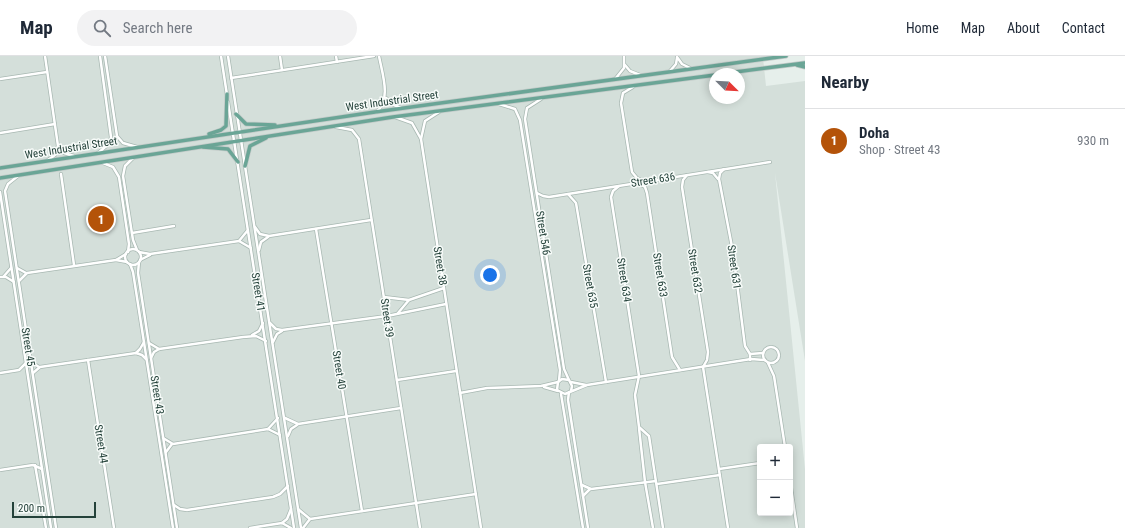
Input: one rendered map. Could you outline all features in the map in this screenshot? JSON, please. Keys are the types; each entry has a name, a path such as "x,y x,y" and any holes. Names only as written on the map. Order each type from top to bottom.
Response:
{"main road":[{"name":"West Industrial Street","path":"0,168 233,132 786,56"},
{"path":"745,71 805,63"},
{"path":"796,64 805,67"},
{"name":"West Industrial Street","path":"0,178 196,146 393,117 709,76"},
{"path":"204,137 221,130 226,126 227,94"},
{"path":"236,114 246,124 280,126"},
{"path":"245,166 250,146 272,136"},
{"path":"196,146 228,149 238,162"}],"street":[{"path":"45,56 58,146 55,154 46,162"},
{"path":"97,153 110,143 112,137 100,56"},
{"path":"105,56 117,136 123,143 138,147"},
{"name":"Street 41","path":"221,56 294,528"},
{"name":"Street 41","path":"228,56 302,528"},
{"path":"280,56 282,70"},
{"path":"336,56 337,62"},
{"path":"231,78 374,56"},
{"path":"375,112 383,104 385,97 379,56"},
{"path":"616,79 623,71 625,64 624,56"},
{"path":"677,57 682,64 694,69"},
{"path":"668,72 676,64 677,57"},
{"path":"625,64 630,71 642,76"},
{"path":"0,79 47,72"},
{"path":"635,85 623,93 621,102 632,172 637,178 644,181"},
{"path":"385,97 392,104 404,108"},
{"name":"Street 546","path":"546,97 530,105 525,115 564,369 569,380"},
{"name":"Street 546","path":"494,104 511,107 519,116 560,370 558,382"},
{"name":"Street 38","path":"439,111 424,121 421,139 481,528"},
{"name":"Street 38","path":"393,117 412,123 421,139"},
{"path":"0,133 55,124"},
{"name":"Street 39","path":"334,126 352,130 357,135 420,528"},
{"path":"58,146 64,153 76,157"},
{"path":"136,156 125,166 123,173 133,243 138,251 140,261"},
{"path":"100,162 113,167 119,177 129,244 127,253 128,263"},
{"name":"Street 636","path":"536,192 546,197 770,162"},
{"path":"719,179 720,172 725,168"},
{"path":"706,171 713,173 719,179"},
{"name":"Street 45","path":"22,174 10,181 5,191 56,528"},
{"path":"61,174 74,265"},
{"name":"Street 632","path":"687,175 683,180 682,187 708,352 707,360 703,367"},
{"name":"Street 631","path":"719,179 733,252 745,346 750,354 750,360"},
{"name":"Street 633","path":"637,182 643,185 647,193 672,357 680,370"},
{"name":"Street 634","path":"619,186 614,189 611,197 639,376"},
{"name":"Street 45","path":"0,192 51,528"},
{"name":"Street 635","path":"567,194 572,197 576,203 606,382"},
{"path":"254,225 260,234 269,236 371,220"},
{"path":"132,233 174,226"},
{"name":"Street 40","path":"316,229 362,511"},
{"path":"238,241 248,230"},
{"path":"258,252 261,242 269,236"},
{"path":"116,260 131,250 150,254 238,241 251,248"},
{"path":"19,282 23,275 27,273 74,265 116,260 135,265 150,254"},
{"name":"Street 43","path":"140,261 138,273 178,528"},
{"name":"Street 43","path":"128,263 133,272 173,528"},
{"path":"16,267 27,273"},
{"path":"4,277 12,268"},
{"path":"0,277 4,277 14,282"},
{"path":"384,297 409,300 444,288"},
{"path":"397,314 409,300"},
{"path":"269,322 276,329 282,330 387,316 446,304"},
{"path":"252,336 259,331 263,323"},
{"path":"272,344 277,334 282,330"},
{"path":"151,358 154,352 159,349 252,336 259,337 266,341"},
{"path":"136,353 142,347 144,341"},
{"path":"149,342 159,349"},
{"path":"750,354 763,353 770,347 778,352 777,360 768,363"},
{"path":"32,374 40,367 136,353 142,354 146,359"},
{"path":"763,353 765,360 774,376 785,444"},
{"name":"Street 44","path":"88,360 114,528"},
{"path":"541,386 560,392 570,392 586,385 639,376 750,360 765,360"},
{"path":"31,362 40,367"},
{"path":"0,373 19,370 26,363"},
{"path":"703,367 728,528"},
{"path":"19,370 28,375"},
{"path":"397,380 456,371"},
{"path":"639,376 635,395 645,482 653,528"},
{"path":"460,393 487,388 541,386 558,382 565,378 586,385"},
{"path":"569,380 572,386 568,400 588,528"},
{"path":"558,382 556,386 564,401 583,528"},
{"path":"284,417 290,422 298,424 401,408"},
{"path":"268,429 278,418"},
{"path":"287,437 291,429 298,424"},
{"path":"639,427 649,436 664,528"},
{"path":"166,452 173,444 268,429 280,435"},
{"path":"164,438 173,444"},
{"path":"34,465 40,458"},
{"path":"719,469 757,463"},
{"path":"34,465 46,528"},
{"path":"0,470 34,465 42,469"},
{"path":"583,496 591,489 720,475"},
{"path":"581,484 591,489"},
{"path":"174,505 180,509 187,510 273,497 284,492 288,485"},
{"path":"302,528 310,519 476,494"},
{"path":"793,501 797,528"},
{"path":"250,528 282,523 289,516 291,507"},
{"path":"298,508 310,519"},
{"path":"282,523 291,528"}],"shaded area":[{"path":"0,56 771,56 763,58 766,86 805,81 805,361 775,173 805,469 805,528 0,528"}],"place":[{"name":"Doha","path":"101,219"}]}
